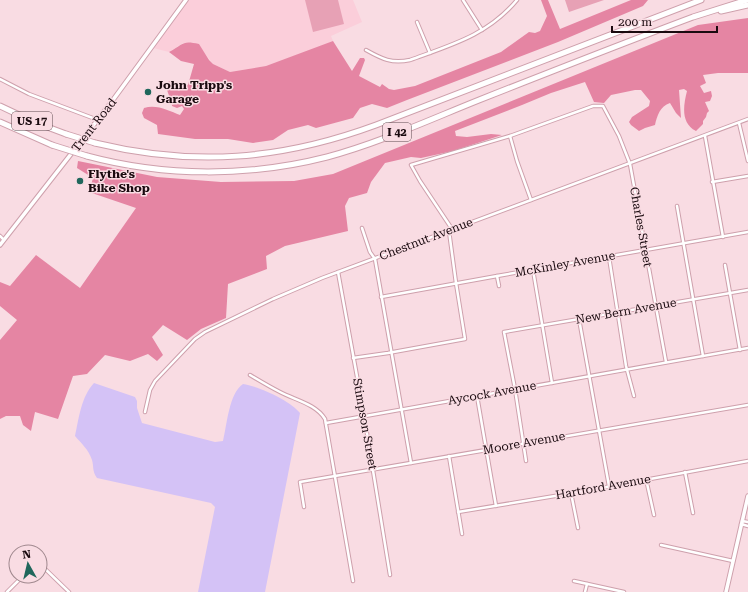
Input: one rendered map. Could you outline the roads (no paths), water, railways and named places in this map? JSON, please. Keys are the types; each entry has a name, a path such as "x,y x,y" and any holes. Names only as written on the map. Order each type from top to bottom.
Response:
{"highway":[{"name":"US 17","path":"0,106 34,122 95,143 151,154 208,157 246,156 303,147 340,138 701,0"},
{"name":"I 42","path":"0,122 52,145 87,156 149,168 200,172 259,169 308,161 371,142 693,17 747,0"},
{"path":"693,17 748,5"}],"street":[{"path":"463,0 482,30"},
{"path":"366,50 382,59 400,62 410,60 463,40 482,30 496,21 517,0"},
{"name":"Trent Road","path":"0,245 98,120 184,1"},
{"path":"417,22 430,53"},
{"path":"0,79 29,94 98,120"},
{"name":"Charles Street","path":"510,136 593,106 603,106 619,136 630,164 666,362"},
{"name":"Chestnut Avenue","path":"146,412 148,396 155,381 186,347 201,334 298,287 748,119"},
{"path":"739,122 748,161"},
{"path":"353,358 391,353 465,339 456,283 451,230 420,182 411,165 510,136 531,200"},
{"path":"704,136 723,237"},
{"path":"712,182 748,176"},
{"path":"677,206 703,356"},
{"path":"362,228 370,252 375,259 411,463"},
{"name":"McKinley Avenue","path":"381,297 748,232"},
{"path":"0,236 4,240"},
{"path":"609,257 627,369 634,396"},
{"path":"724,265 740,350"},
{"path":"533,270 552,383"},
{"name":"Stimpson Street","path":"338,272 364,416 390,575"},
{"path":"497,276 498,286"},
{"name":"New Bern Avenue","path":"515,389 504,332 748,290"},
{"path":"579,319 609,486"},
{"name":"Aycock Avenue","path":"326,423 748,348"},
{"path":"250,375 281,392 312,406 326,419 353,581"},
{"path":"515,389 526,461"},
{"path":"477,396 496,506"},
{"name":"Moore Avenue","path":"304,507 300,482 748,405"},
{"path":"449,456 462,534"},
{"name":"Hartford Avenue","path":"458,512 748,461"},
{"path":"685,472 693,513"},
{"path":"646,479 654,515"},
{"path":"571,493 578,528"},
{"path":"726,592 748,496"},
{"path":"742,522 748,522"},
{"path":"742,522 748,526"},
{"path":"661,544 733,561"},
{"path":"48,572 69,592"},
{"path":"574,582 624,592"},
{"path":"7,592 15,584"},
{"path":"585,592 586,584"}],"place":[{"name":"John Tripp's Garage","path":"148,92"},
{"name":"Flythe's Bike Shop","path":"80,181"}]}
